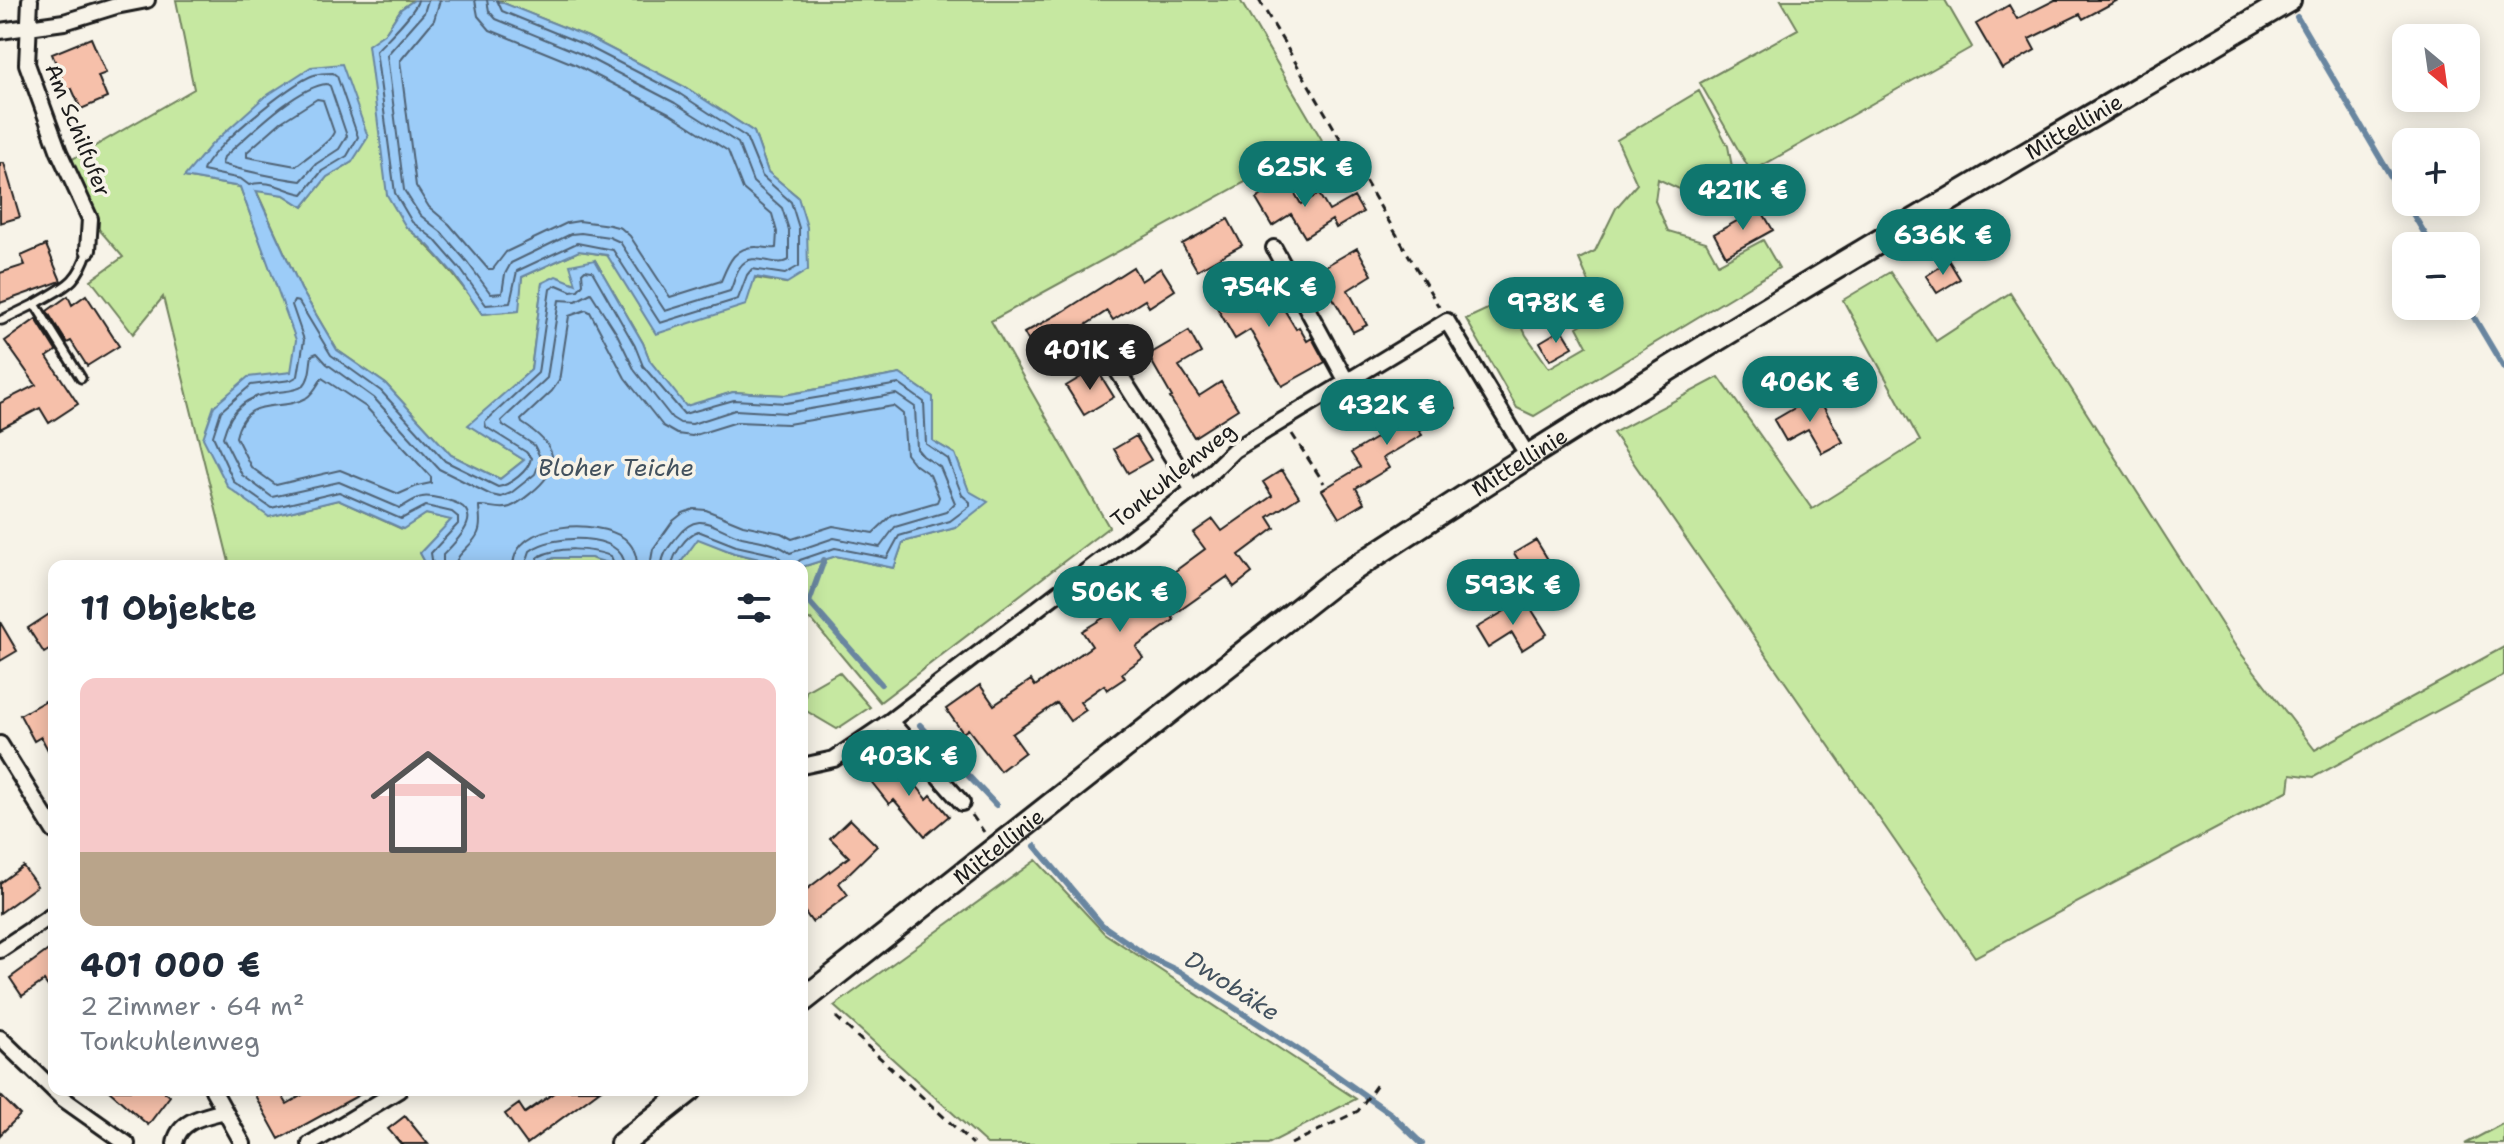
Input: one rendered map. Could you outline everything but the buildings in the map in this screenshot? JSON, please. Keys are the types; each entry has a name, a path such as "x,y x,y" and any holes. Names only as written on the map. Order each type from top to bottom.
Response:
{"street":[{"name":"Am Schilfufer","path":"30,0 27,64 59,152 90,219 88,250"},
{"path":"0,31 64,22 147,0"},
{"name":"Mittellinie","path":"808,996 1331,584 1833,270 2289,0"},
{"path":"1274,248 1347,382"},
{"path":"1447,321 1529,458"},
{"name":"Tonkuhlenweg","path":"808,765 834,759 890,721 1193,490 1234,450 1447,321"},
{"path":"1103,348 1193,490"},
{"path":"890,721 962,803"},
{"path":"0,745 48,821"},
{"path":"0,950 48,918"},
{"path":"0,1038 48,1084"},
{"path":"60,1096 127,1144"},
{"path":"216,1096 243,1144"},
{"path":"310,1144 389,1096"},
{"path":"622,1144 682,1096"},
{"path":"175,1144 176,1137 185,1126 198,1118 225,1111"}],"lane":[{"path":"2,320 73,281 81,271 88,250"},
{"path":"35,304 81,378"}],"path":[{"path":"1259,0 1447,321"},
{"path":"1283,421 1324,483"},
{"path":"962,803 986,836"},
{"path":"836,1017 973,1144"},
{"path":"1291,1144 1358,1111 1377,1084"}],"green space":[{"path":"176,0 414,0 401,9 385,33 406,227 428,246 482,314 518,311 522,277 579,251 786,283 798,197 768,172 754,132 685,87 588,37 496,0 1240,0 1322,140 991,321 1109,527 880,702 811,619 808,621 808,565 836,556 894,568 903,542 955,528 969,492 955,454 933,441 933,397 900,374 785,395 733,392 686,407 650,361 643,343 595,260 576,285 542,283 531,370 469,425 524,460 500,479 451,455 386,384 337,350 301,289 256,190 284,195 303,207 327,177 352,162 185,177 240,187 297,340 269,517 338,500 402,529 426,514 452,520 420,553 424,560 229,560 163,297 133,334 91,280 123,257 90,219 64,164 194,89"},
{"path":"1781,0 1945,0 1972,47 1751,172 1700,83 1798,29"},
{"path":"1699,91 1728,146 1735,182 1690,194 1658,179 1655,201 1668,231 1706,242 1718,264 1763,240 1779,268 1534,416 1517,408 1466,319 1509,299 1526,335 1549,368 1587,346 1577,327 1592,318 1577,291 1545,307 1557,282 1591,287 1579,259 1595,251 1616,208 1637,184 1617,140"},
{"path":"1890,272 1936,341 2010,293 2236,647 2315,750 2504,647 2504,675 2314,777 2291,774 2289,790 1975,957 1613,433 1719,377 1812,509 1920,441 1843,300"},
{"path":"698,538 734,553 764,560 682,560"},
{"path":"591,558 598,560 549,560"},
{"path":"839,672 870,707 837,729 808,712 808,690"},
{"path":"1036,860 1104,933 1356,1099 1268,1144 987,1144 834,1006"},
{"path":"2504,1123 2504,1144 2465,1144"}],"water":[{"path":"414,0 496,0 588,37 685,87 754,132 768,172 798,197 807,227 808,270 787,283 755,277 746,305 656,334 607,255 579,251 522,277 519,311 482,314 455,275 428,245 406,227 387,195 368,45 385,33 401,9"},
{"name":"Bloher Teiche","path":"342,64 368,137 352,162 327,177 303,207 284,195 256,191 301,289 337,350 386,384 451,455 500,479 524,460 468,425 531,370 542,283 556,276 576,284 570,265 595,260 643,343 650,361 686,406 733,392 785,395 900,374 933,397 933,441 955,454 969,491 988,502 955,528 903,542 894,568 836,556 808,565 808,560 764,560 734,553 698,539 682,560 424,560 420,553 451,520 426,514 403,529 338,500 269,517 228,487 203,438 214,406 248,377 291,372 296,340 240,187 184,177 211,145 263,98 311,67"}],"waterway":[{"path":"2297,17 2392,178"},
{"path":"2414,216 2424,232"},
{"path":"2476,320 2504,368"},
{"name":"Dwobäke","path":"824,560 809,602 881,684"},
{"name":"Dwobäke","path":"920,725 996,805"},
{"name":"Dwobäke","path":"1035,846 1102,925 1326,1068 1391,1114 1422,1144"}]}
